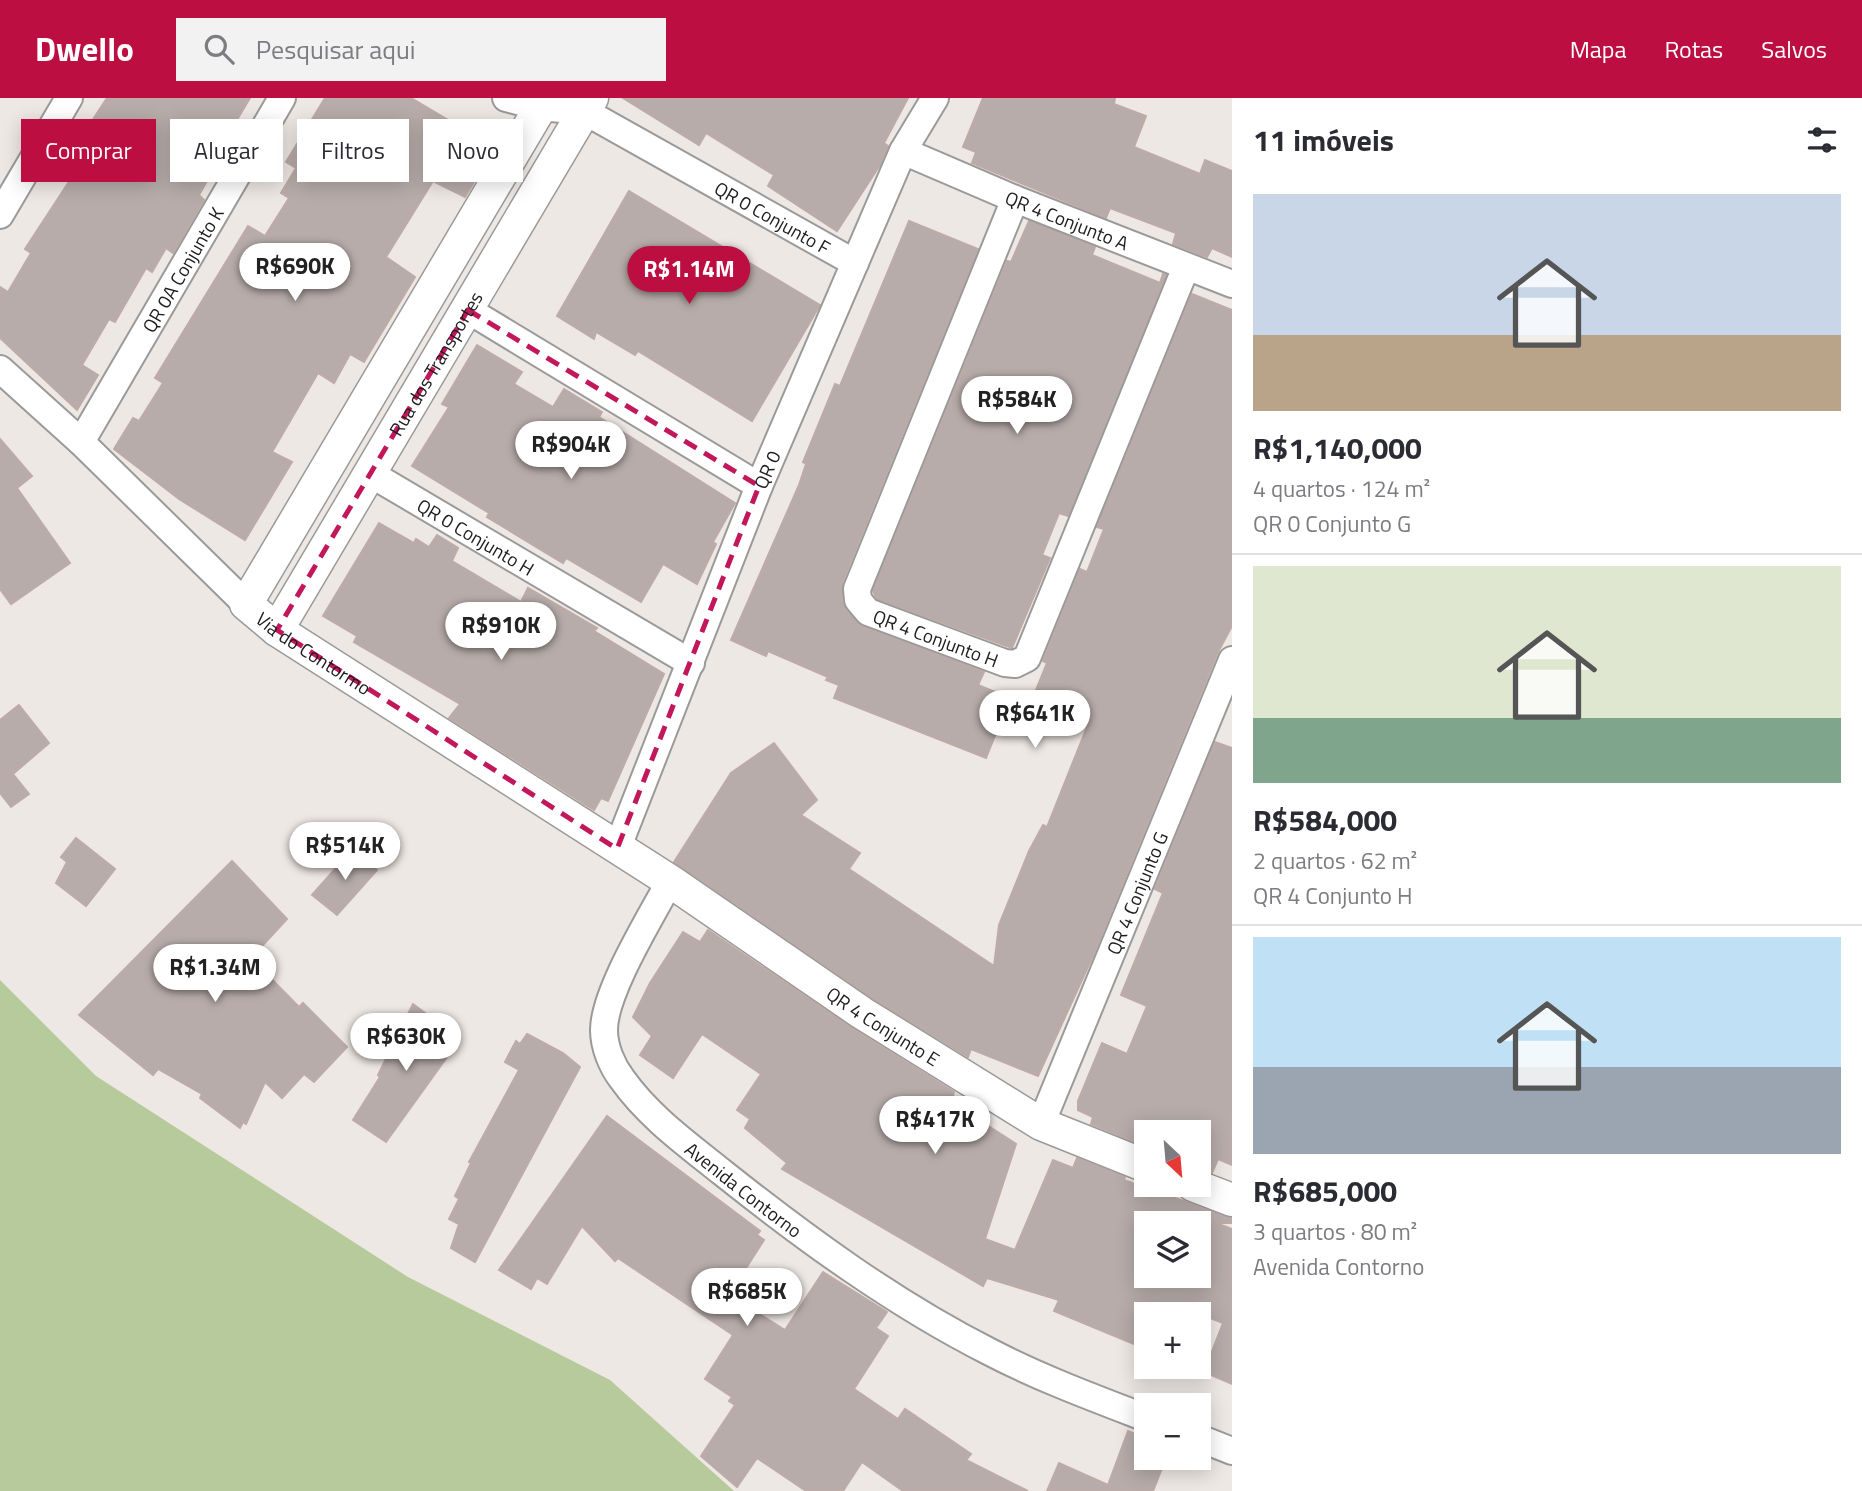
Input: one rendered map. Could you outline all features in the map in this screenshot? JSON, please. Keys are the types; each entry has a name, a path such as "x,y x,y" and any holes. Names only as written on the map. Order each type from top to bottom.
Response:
{"street":[{"path":"0,215 69,98"},
{"name":"QR 0A Conjunto K","path":"81,442 282,98"},
{"name":"QR 0 Conjunto F","path":"506,98 588,105 855,263"},
{"name":"QR 0","path":"617,849 759,486 903,151 935,98"},
{"path":"246,604 543,103"},
{"name":"Rua dos Transportes","path":"277,630 588,105"},
{"name":"QR 4 Conjunto A","path":"903,151 1015,199 1232,284"},
{"name":"QR 4 Conjunto H","path":"1015,199 857,589 858,600 868,611 1005,663 1015,664 1027,658 1186,267"},
{"path":"468,310 759,486"},
{"name":"Via do Contormo","path":"0,369 81,442 246,604 277,630 670,881"},
{"name":"QR 0 Conjunto H","path":"371,474 691,663"},
{"name":"QR 4 Conjunto G","path":"1041,1125 1232,660"},
{"name":"QR 4 Conjunto E","path":"670,881 862,1013 1041,1125 1134,1161"},
{"name":"Avenida Contorno","path":"670,881 607,1010 604,1030 608,1054 621,1079 670,1131 799,1233 989,1352 1134,1413"},
{"path":"1211,1192 1232,1200"},
{"path":"1211,1443 1232,1451"}],"highlighted area":[{"path":"468,310 759,486 617,849 277,630"}],"green space":[{"path":"0,980 96,1076 408,1277 610,1380 734,1491 0,1491"}],"building":[{"path":"107,98 250,98 237,119 170,119 170,182 206,182 199,195 204,200 173,253 166,248 152,272 146,268 115,322 109,319 82,365 98,375 77,410 0,338 0,287 8,292 31,253 25,249 69,182 156,182 156,119 93,119"},
{"path":"325,98 411,98 446,119 423,119 423,182 432,182 386,257 415,277 364,362 350,354 334,383 318,373 272,452 292,462 245,540 179,499 114,449 133,418 139,421 163,383 155,378 248,226 265,236 289,198 281,193 296,168 286,162 297,144 297,182 409,182 409,119 312,119"},
{"path":"623,98 908,98 884,143 888,146 880,165 837,231 768,186 774,175 706,133 699,145"},
{"path":"983,98 1115,98 1114,104 1146,116 1134,147 1200,174 1205,160 1232,171 1232,257 1212,248 1207,257 1173,244 1176,233 1110,208 1106,218 972,163 976,152 963,147"},
{"path":"435,182 474,182 465,197"},
{"path":"629,191 820,305 752,421 638,351 635,355 596,332 594,339 557,316"},
{"path":"909,221 978,249 842,583 842,601 846,610 862,626 984,672 978,685 1010,698 986,758 834,698 839,685 826,680 828,677 768,651 766,656 731,640 799,485 806,464 803,462 835,384 840,386"},
{"path":"1029,221 1095,247 1092,255 1160,283 1163,274 1166,275 1068,516 1059,513 1042,555 1050,558 1012,648 877,599 873,591 1007,261 1011,262"},
{"path":"1192,294 1232,310 1232,626 1217,654 1093,956 1038,1076 971,1049 968,1057 872,998 674,862 731,773 774,743 817,800 801,815 860,853 849,869 994,966 999,925 1029,851 1043,825 1047,827 1091,717 1034,695 1047,663 1043,661 1080,569 1087,572 1104,529 1097,527"},
{"path":"477,345 522,372 514,384 553,407 564,389 602,412 599,417 735,503 713,542 716,544 697,584 663,564 641,602 566,558 563,563 487,517 489,513 412,466 449,407 442,404"},
{"path":"0,439 32,476 17,488 70,563 11,604 0,589"},
{"path":"379,523 414,543 416,539 429,547 437,535 458,548 452,561 521,602 528,588 597,628 594,631 664,674 608,801 601,798 594,810 449,718 460,704 354,642 357,636 323,616"},
{"path":"19,705 49,743 13,774 29,794 11,807 0,793 0,720"},
{"path":"1215,742 1232,748 1232,1165 1218,1159 1212,1173 1211,1120 1134,1120 1134,1142 1091,1124 1093,1117 1078,1110 1078,1101 1102,1043 1127,1054 1147,1006 1121,995 1163,893 1155,889"},
{"path":"76,838 115,869 86,906 56,883 67,862 61,857"},
{"path":"353,849 377,870 337,915 312,895"},
{"path":"232,861 287,919 251,958 299,1007 303,1003 347,1047 314,1082 304,1074 282,1098 265,1082 246,1124 243,1122 240,1128 200,1098 202,1094 158,1069 153,1075 79,1015"},
{"path":"708,930 852,1028 954,1092 953,1096 959,1101 956,1105 1016,1144 985,1239 1015,1250 1053,1160 1073,1168 1077,1158 1125,1177 1124,1180 1134,1184 1134,1197 1172,1197 1232,1218 1232,1223 1216,1223 1232,1229 1232,1384 1211,1375 1211,1354 1223,1323 1211,1318 1211,1302 1134,1302 1134,1344 1054,1311 1059,1300 987,1278 983,1286 782,1169 787,1163 745,1128 750,1119 737,1110 761,1074 702,1034 673,1078 640,1055 652,1036 633,1017 650,983 683,932 700,942"},
{"path":"413,1004 460,1039 386,1142 353,1120 380,1077 378,1075"},
{"path":"527,1034 563,1053 580,1067 475,1262 451,1248 459,1224 449,1219 459,1199 455,1196 471,1163 469,1162 519,1070 505,1062 516,1041 520,1044"},
{"path":"607,1116 760,1231 757,1235 764,1240 741,1276 746,1279 734,1298 785,1330 823,1272 887,1312 876,1328 888,1336 854,1389 898,1419 905,1409 971,1454 966,1460 1028,1491 903,1491 862,1462 843,1491 806,1491 757,1458 737,1487 701,1456 735,1405 729,1401 732,1397 705,1379 733,1335 618,1258 615,1261 582,1226 547,1284 537,1278 531,1289 499,1270"},
{"path":"1128,1431 1134,1434 1134,1470 1161,1470 1153,1491 1047,1491 1059,1463 1108,1485"}]}
